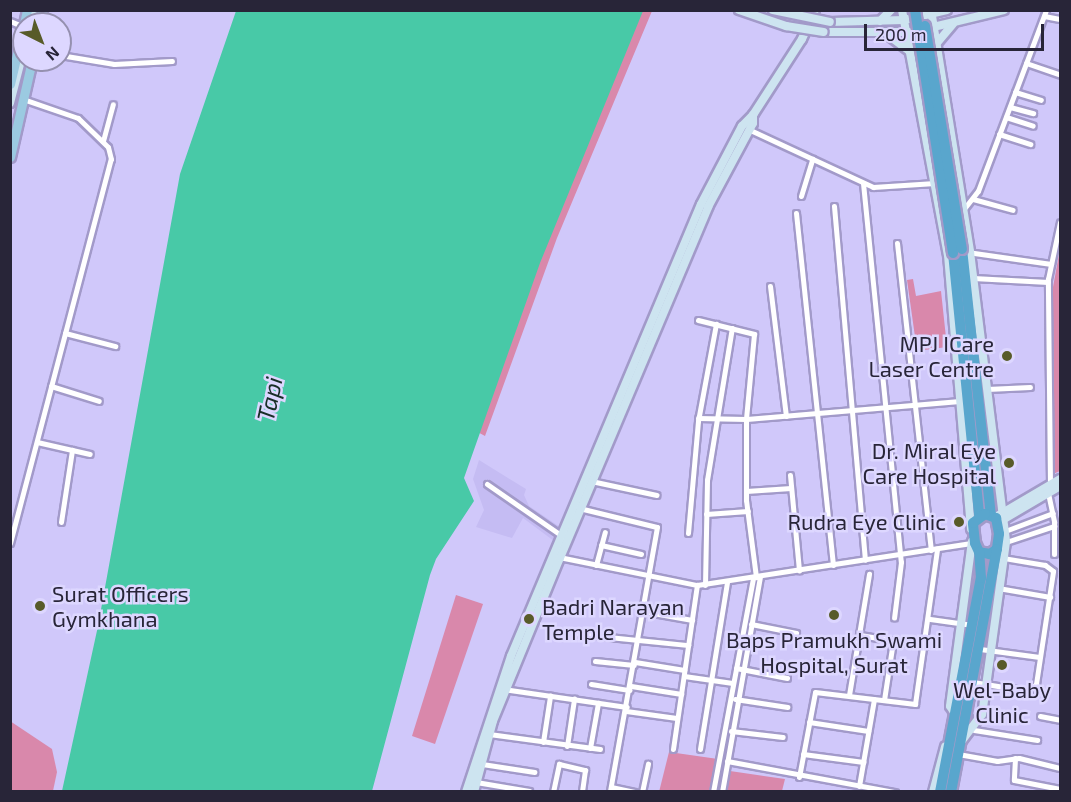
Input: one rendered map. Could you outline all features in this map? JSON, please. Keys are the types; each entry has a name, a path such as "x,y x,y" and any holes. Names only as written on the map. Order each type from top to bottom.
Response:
{"highway":[{"path":"915,10 962,252 956,303 978,514 973,523 980,586 980,649 951,792"},
{"path":"928,12 969,299 1001,552 980,586 968,624 956,715 940,792"},
{"path":"978,514 998,518"},
{"path":"975,546 990,554 1001,552"}],"main road":[{"path":"10,157 29,72"}],"street":[{"path":"739,10 786,26 824,32 886,34 906,33 1004,10"},
{"path":"772,10 830,22 904,20 928,12 947,10"},
{"path":"466,792 522,641 636,369 701,204 753,115 802,39 815,10"},
{"path":"879,22 891,10"},
{"path":"557,557 705,585 934,549 975,546 948,255 902,10"},
{"path":"928,12 937,43 963,210 962,252 973,278 987,389 998,518"},
{"path":"963,210 973,199 1045,13 1060,20"},
{"path":"937,43 957,22"},
{"path":"886,34 910,53"},
{"path":"72,57 114,64 172,61"},
{"path":"1026,63 1060,73"},
{"path":"10,103 18,72"},
{"path":"1015,92 1041,100"},
{"path":"10,543 111,159 103,141 78,118 23,99"},
{"path":"103,141 113,104"},
{"path":"1010,107 1033,113"},
{"path":"1006,117 1033,126"},
{"path":"746,128 864,183 880,188 934,183"},
{"path":"999,134 1030,144"},
{"path":"801,196 812,159"},
{"path":"864,183 900,555 894,618"},
{"path":"973,199 1012,210"},
{"path":"834,206 865,561"},
{"path":"796,213 833,566"},
{"path":"1050,484 1048,282 1060,222"},
{"path":"800,777 815,692 915,704 930,618 934,549 897,243"},
{"path":"962,252 1051,264"},
{"path":"973,278 1048,282"},
{"path":"770,285 786,416"},
{"path":"698,320 754,334 746,419 746,491 756,577 752,624 722,792"},
{"path":"688,533 698,418 716,324"},
{"path":"705,585 706,514 716,417 732,328"},
{"path":"65,333 115,346"},
{"path":"51,387 99,401"},
{"path":"987,389 1030,387"},
{"path":"698,418 746,419 960,400"},
{"path":"37,442 90,454"},
{"path":"61,522 72,450"},
{"path":"790,474 799,571"},
{"path":"998,518 1060,479"},
{"path":"589,480 657,495"},
{"path":"487,484 562,536"},
{"path":"998,518 1060,486"},
{"path":"746,491 791,488"},
{"path":"1048,493 1053,513 1054,554"},
{"path":"557,557 562,536 578,508"},
{"path":"578,508 657,527 647,575 627,709 611,789 634,792"},
{"path":"706,514 748,511"},
{"path":"998,518 1053,513"},
{"path":"1001,552 1054,526"},
{"path":"596,565 605,532"},
{"path":"601,545 641,554"},
{"path":"1001,552 1002,589 982,714 974,730 959,749 997,761 1015,758 1060,768"},
{"path":"973,682 1032,691 1053,575 1049,566 1001,552"},
{"path":"849,695 869,574"},
{"path":"713,792 745,622 756,577"},
{"path":"700,749 713,680 727,582"},
{"path":"673,749 697,585"},
{"path":"980,586 1050,597"},
{"path":"642,611 692,620"},
{"path":"930,618 968,624"},
{"path":"745,622 796,633"},
{"path":"579,634 688,645"},
{"path":"860,635 925,646"},
{"path":"884,700 893,641"},
{"path":"980,649 1039,657"},
{"path":"595,661 634,664 734,683"},
{"path":"736,668 787,678"},
{"path":"591,684 681,694"},
{"path":"503,689 574,699 677,718"},
{"path":"543,742 550,696"},
{"path":"567,746 574,699"},
{"path":"730,699 787,707"},
{"path":"859,786 874,699"},
{"path":"590,748 598,703"},
{"path":"1040,716 1060,720"},
{"path":"809,722 868,731"},
{"path":"933,792 937,766 953,729"},
{"path":"725,730 783,737"},
{"path":"974,730 1037,740"},
{"path":"487,733 600,749"},
{"path":"474,792 487,733"},
{"path":"803,754 863,762"},
{"path":"1015,758 1014,780 1047,789 1060,789"},
{"path":"719,759 800,777 895,792"},
{"path":"482,764 534,772"},
{"path":"553,792 559,764 585,770 582,792"},
{"path":"642,792 648,764"},
{"path":"476,782 529,791"},
{"path":"840,792 842,783"}],"shaded area":[{"path":"636,11 652,11 557,238 485,436 472,429"},
{"path":"1060,249 1060,471 1053,474 1051,298"},
{"path":"913,279 916,296 941,291 947,347 917,351 907,280"},
{"path":"479,460 526,489 524,495 529,506 560,527 554,541 523,518 512,538 476,527 484,510 473,479"},
{"path":"456,595 483,604 435,744 412,736"},
{"path":"10,721 52,749 57,772 53,791 11,791"},
{"path":"669,752 718,759 712,791 659,792"},
{"path":"730,771 785,779 782,791 727,791"}],"water":[{"name":"Tapi","path":"236,11 643,11 540,263 464,478 474,501 436,559 430,575 372,791 62,791 98,626 180,174"}],"place":[{"name":"MPJ ICare Laser Centre","path":"1007,356"},
{"name":"Dr. Miral Eye Care Hospital","path":"1009,463"},
{"name":"Rudra Eye Clinic","path":"959,522"},
{"name":"Surat Officers Gymkhana","path":"40,606"},
{"name":"Baps Pramukh Swami Hospital, Surat","path":"834,615"},
{"name":"Badri Narayan Temple","path":"529,619"},
{"name":"Wel-Baby Clinic","path":"1002,665"}]}
